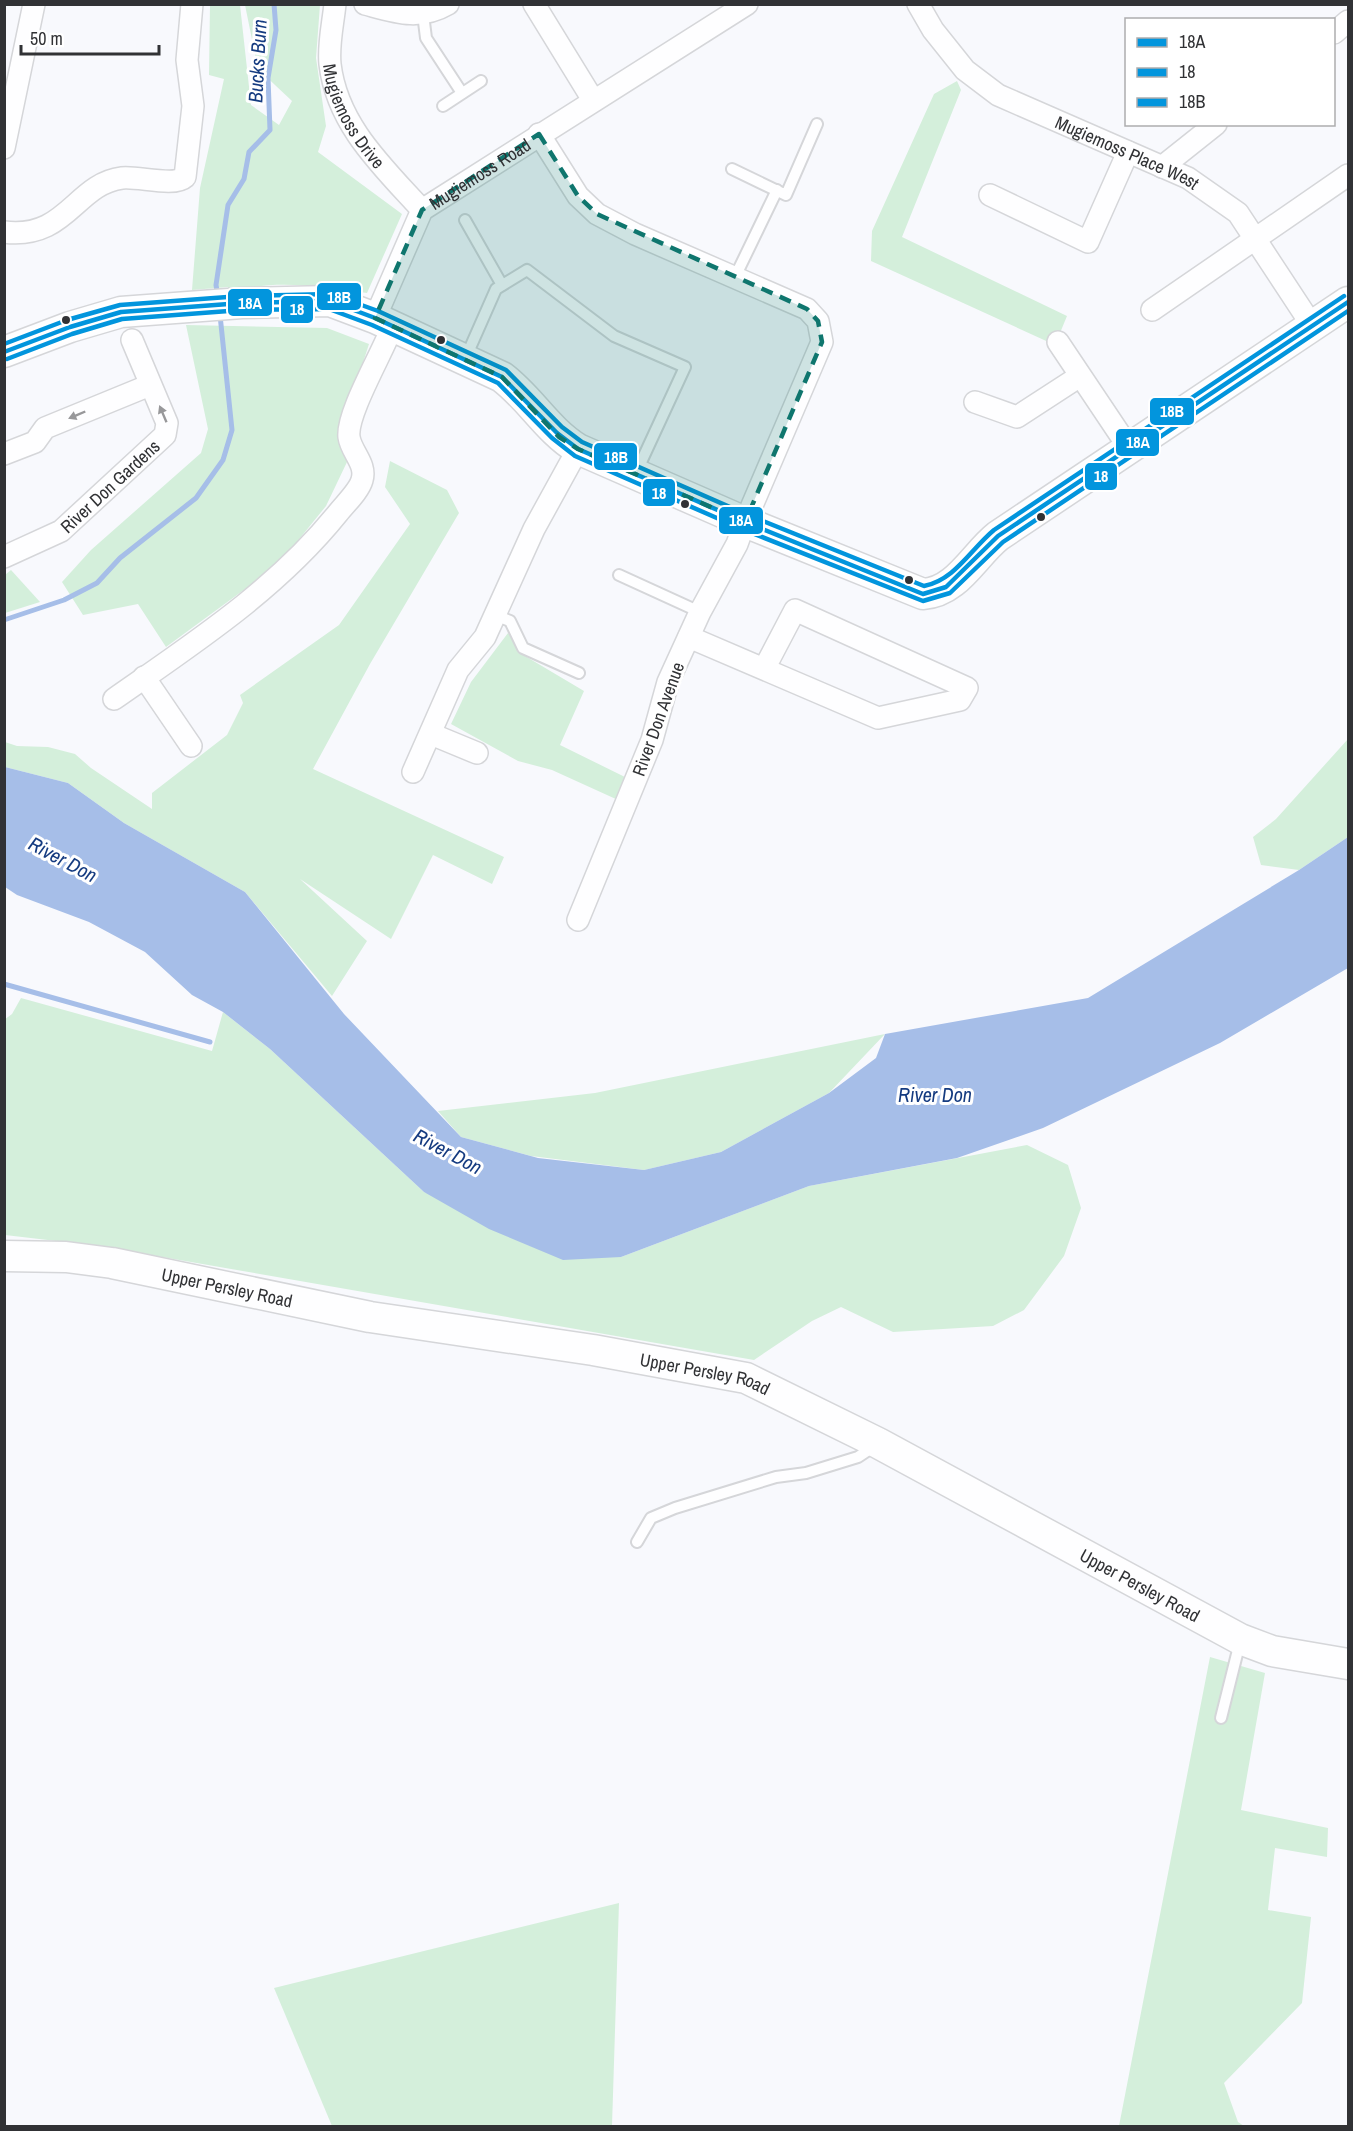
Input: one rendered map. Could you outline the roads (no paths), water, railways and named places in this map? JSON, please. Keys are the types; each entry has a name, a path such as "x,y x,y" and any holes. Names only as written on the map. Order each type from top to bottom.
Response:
{"street":[{"path":"4,148 34,4"},
{"path":"4,232 30,233 46,228 108,181 123,178 152,178 174,183 185,177 193,106 187,60 192,4"},
{"name":"Mugiemoss Drive","path":"335,4 330,52 339,100 363,144 422,210"},
{"path":"365,4 399,14 423,14 448,4"},
{"path":"534,4 593,100"},
{"name":"Mugiemoss Road","path":"114,699 212,631 286,571 323,531 362,482 364,471 349,437 351,420 422,210 747,4"},
{"name":"Mugiemoss Place West","path":"918,4 933,30 965,70 998,95 1188,178 1238,213 1313,327"},
{"path":"1335,32 1348,21"},
{"path":"1162,167 1213,126"},
{"path":"539,134 578,196 597,214 635,234 735,277"},
{"path":"990,195 1088,242 1128,152"},
{"path":"1152,310 1348,175"},
{"name":"River Don Avenue","path":"578,920 652,740 668,682 700,612 737,544 808,377 822,334 818,321 807,309 735,277"},
{"path":"4,352 70,327 121,312 242,303 330,301 502,377 518,390 559,437 578,449 745,522 912,590 935,593 949,586 998,536 1348,302"},
{"name":"River Don Gardens","path":"4,556 61,531 165,435 167,423 132,340"},
{"path":"1058,342 1129,448"},
{"path":"975,402 1017,417 1080,376"},
{"path":"4,454 35,442 45,428 150,385"},
{"path":"414,772 459,670 485,637 534,529 578,449"},
{"path":"689,637 878,718 960,700 967,688 795,610 764,669"},
{"path":"144,677 191,746"},
{"path":"431,734 477,753"},
{"name":"Upper Persley Road","path":"4,1256 66,1257 112,1263 370,1317 593,1350 746,1378 878,1443 1240,1639 1272,1651 1348,1664"}],"lane":[{"path":"423,14 426,38 462,93"},
{"path":"443,106 481,81"},
{"path":"732,168 786,195 817,124"},
{"path":"735,277 777,190"},
{"path":"465,220 502,285"},
{"path":"464,360 496,289 527,270 614,336 685,368 636,473"},
{"path":"619,575 700,612"},
{"path":"495,615 510,621 523,648 579,673"},
{"path":"637,1542 651,1518 675,1508 858,1457 878,1443"},
{"path":"1221,1718 1240,1639"}],"water":[{"name":"River Don","path":"5,767 68,783 124,823 245,892 344,1014 461,1137 538,1158 644,1170 721,1152 829,1093 876,1058 885,1034 1088,998 1299,870 1348,837 1348,968 1220,1043 1043,1128 957,1158 809,1186 621,1257 563,1260 489,1229 424,1192 270,1049 223,1012 192,995 145,952 89,922 17,895 5,887"}],"waterway":[{"name":"Bucks Burn","path":"218,297 216,285 228,205 244,179 249,152 270,130 268,78 276,30 274,4"},
{"path":"4,620 64,600 97,583 120,558 196,498 223,460 232,430 220,315"},
{"path":"4,984 210,1042"}]}
